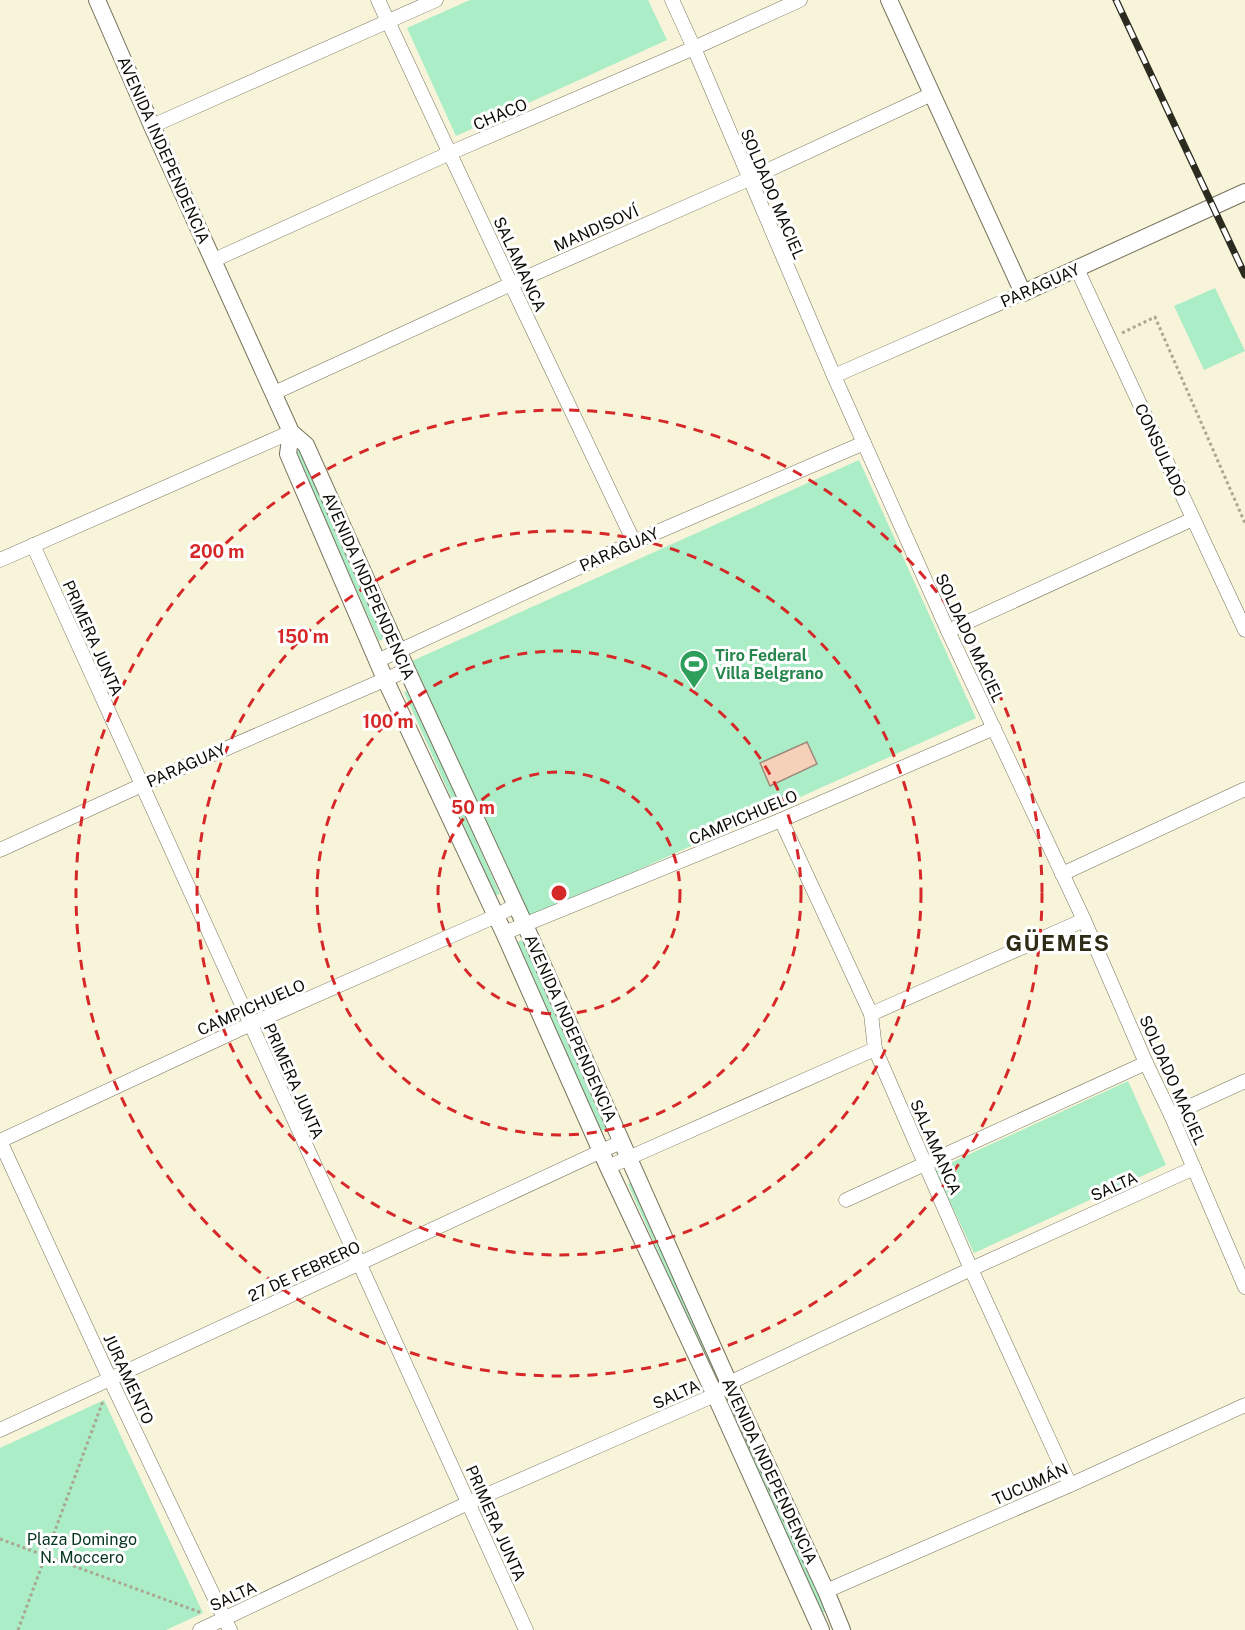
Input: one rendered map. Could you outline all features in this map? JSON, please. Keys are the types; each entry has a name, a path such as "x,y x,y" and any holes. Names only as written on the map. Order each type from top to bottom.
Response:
{"street":[{"name":"AVENIDA INDEPENDENCIA","path":"97,0 291,432 306,445 842,1630"},
{"name":"SALAMANCA","path":"378,0 634,542"},
{"path":"152,126 436,0"},
{"name":"SOLDADO MACIEL","path":"672,0 834,376 948,631 1084,920 1245,1287"},
{"name":"CHACO","path":"214,260 450,153 800,0"},
{"path":"890,0 1023,293"},
{"name":"MANDISOVÍ","path":"274,393 932,94"},
{"name":"PARAGUAY","path":"834,376 1245,192"},
{"name":"CONSULADO","path":"1077,269 1245,630"},
{"name":"AVENIDA INDEPENDENCIA","path":"291,432 288,454 377,661 504,933 608,1167 715,1395 821,1630"},
{"path":"0,560 291,432"},
{"name":"PARAGUAY","path":"377,661 634,542 864,443"},
{"path":"948,631 1193,519"},
{"name":"PRIMERA JUNTA","path":"33,545 526,1630"},
{"name":"PARAGUAY","path":"0,850 142,785 407,670"},
{"name":"CAMPICHUELO","path":"504,933 781,820 994,728"},
{"path":"1062,874 1245,789"},
{"name":"SALAMANCA","path":"781,820 871,1014 875,1049 971,1269 1070,1485"},
{"name":"CAMPICHUELO","path":"0,1141 251,1024 496,916 516,905"},
{"path":"871,1014 1084,920"},
{"path":"608,1167 875,1049"},
{"path":"846,1200 927,1165 1146,1063"},
{"path":"1171,1115 1245,1081"},
{"name":"JURAMENTO","path":"0,1141 227,1624"},
{"name":"27 DE FEBRERO","path":"0,1430 621,1142"},
{"name":"SALTA","path":"200,1630 227,1624 468,1503 715,1395 729,1383 1194,1167"},
{"name":"TUCUMÁN","path":"826,1591 1070,1485 1245,1405"}],"path":[{"path":"1110,339 1155,317 1245,523"},
{"path":"18,1630 110,1379"},
{"path":"0,1539 203,1613 227,1624"}],"green space":[{"path":"470,0 648,0 667,40 456,136 407,28"},
{"path":"1215,288 1245,351 1204,370 1174,306"},
{"path":"300,450 384,639 379,641 295,452"},
{"name":"Tiro Federal Villa Belgrano","path":"859,460 976,718 529,919 412,661"},
{"path":"409,690 500,894 495,896 404,692"},
{"path":"522,940 606,1129 601,1131 517,942"},
{"path":"1128,1081 1166,1165 974,1253 935,1170"},
{"path":"632,1182 716,1371 712,1373 628,1184"},
{"name":"Plaza Domingo N. Moccero","path":"104,1400 203,1613 166,1630 0,1630 0,1448"},
{"path":"734,1406 827,1611 822,1613 729,1408"}],"building":[{"path":"807,742 817,764 770,786 760,763"}],"railway":[{"path":"1116,0 1245,275"}],"place":[{"name":"Tiro Federal Villa Belgrano","path":"694,690"}],"district":[{"name":"GÜEMES","path":"1058,943"}]}
